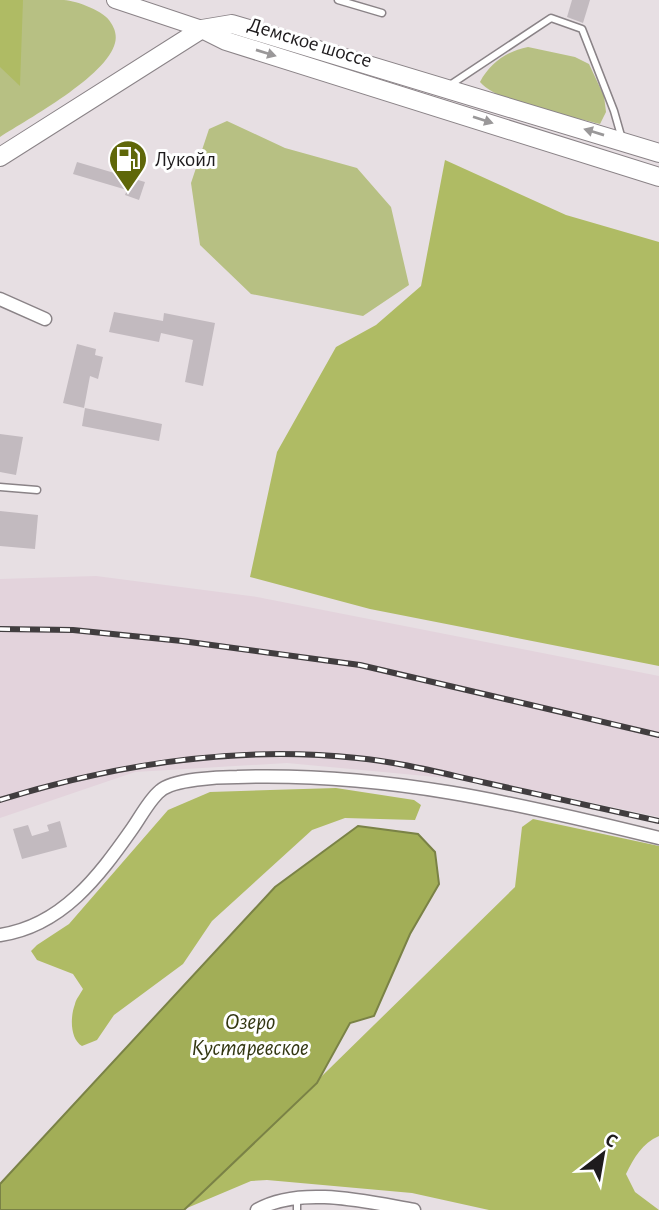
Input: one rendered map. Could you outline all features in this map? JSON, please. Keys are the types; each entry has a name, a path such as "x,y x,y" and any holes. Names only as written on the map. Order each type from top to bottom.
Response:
{"main road":[{"path":"126,2 202,29"},
{"name":"Демское шоссе","path":"202,29 232,24 659,153"},
{"path":"0,157 202,29"},
{"name":"Демское шоссе","path":"202,29 226,41 659,177"}],"street":[{"path":"0,300 45,319"},
{"path":"0,935 46,919 63,909 90,886 160,790 201,778 259,776 351,779 427,787 517,804 659,838"},
{"path":"257,1210 273,1202 297,1204 360,1201 414,1210"}],"lane":[{"path":"338,0 382,13"},
{"path":"446,87 551,18 582,29 623,141"},
{"path":"0,487 37,490"}],"shaded area":[{"path":"0,0 76,2 108,19 116,38 109,56 98,69 65,96 0,137"},
{"path":"0,0 23,0 20,86 0,67"},
{"path":"528,47 575,57 589,64 604,96 606,112 600,124 518,103 489,90 480,82 500,59 513,51"},
{"path":"227,121 285,148 357,168 391,207 409,285 363,316 251,294 200,245 191,183 209,129"},
{"path":"445,160 566,215 659,242 659,666 370,609 250,577 277,452 336,347 376,325 421,286"},
{"path":"96,576 257,597 659,676 659,817 500,783 287,763 135,772 0,818 0,579"},
{"path":"336,788 414,800 421,805 415,820 345,818 312,830 212,921 183,964 114,1015 97,1040 82,1046 78,1043 73,1033 72,1015 83,989 73,974 37,960 31,951 69,924 168,810 210,792"},
{"path":"533,819 659,846 659,1136 643,1147 626,1174 635,1192 659,1210 489,1210 412,1193 267,1180 251,1181 187,1208 515,887 522,827"}],"water":[{"name":"Озеро Кустаревское","path":"358,826 418,834 435,852 439,884 410,934 374,1016 350,1023 317,1083 184,1210 0,1210 0,1184 275,887"}],"building":[{"path":"572,0 590,0 583,23 567,17"},
{"path":"77,162 145,182 139,200 125,195 127,190 73,174"},
{"path":"114,312 163,321 164,313 215,323 203,386 185,382 193,340 161,333 159,342 109,332"},
{"path":"77,344 96,349 95,355 103,357 98,379 90,376 84,408 63,403"},
{"path":"85,408 162,424 159,441 82,426"},
{"path":"0,434 23,437 16,475 0,472"},
{"path":"0,511 38,515 35,549 0,546"},
{"path":"60,821 67,847 22,859 13,829 28,825 32,836 49,831 47,825"}],"railway":[{"path":"0,629 73,630 182,641 360,665 659,735"},
{"path":"0,800 132,767 221,756 311,755 404,765 659,821"}],"place":[{"name":"Лукойл","path":"128,193"}]}
